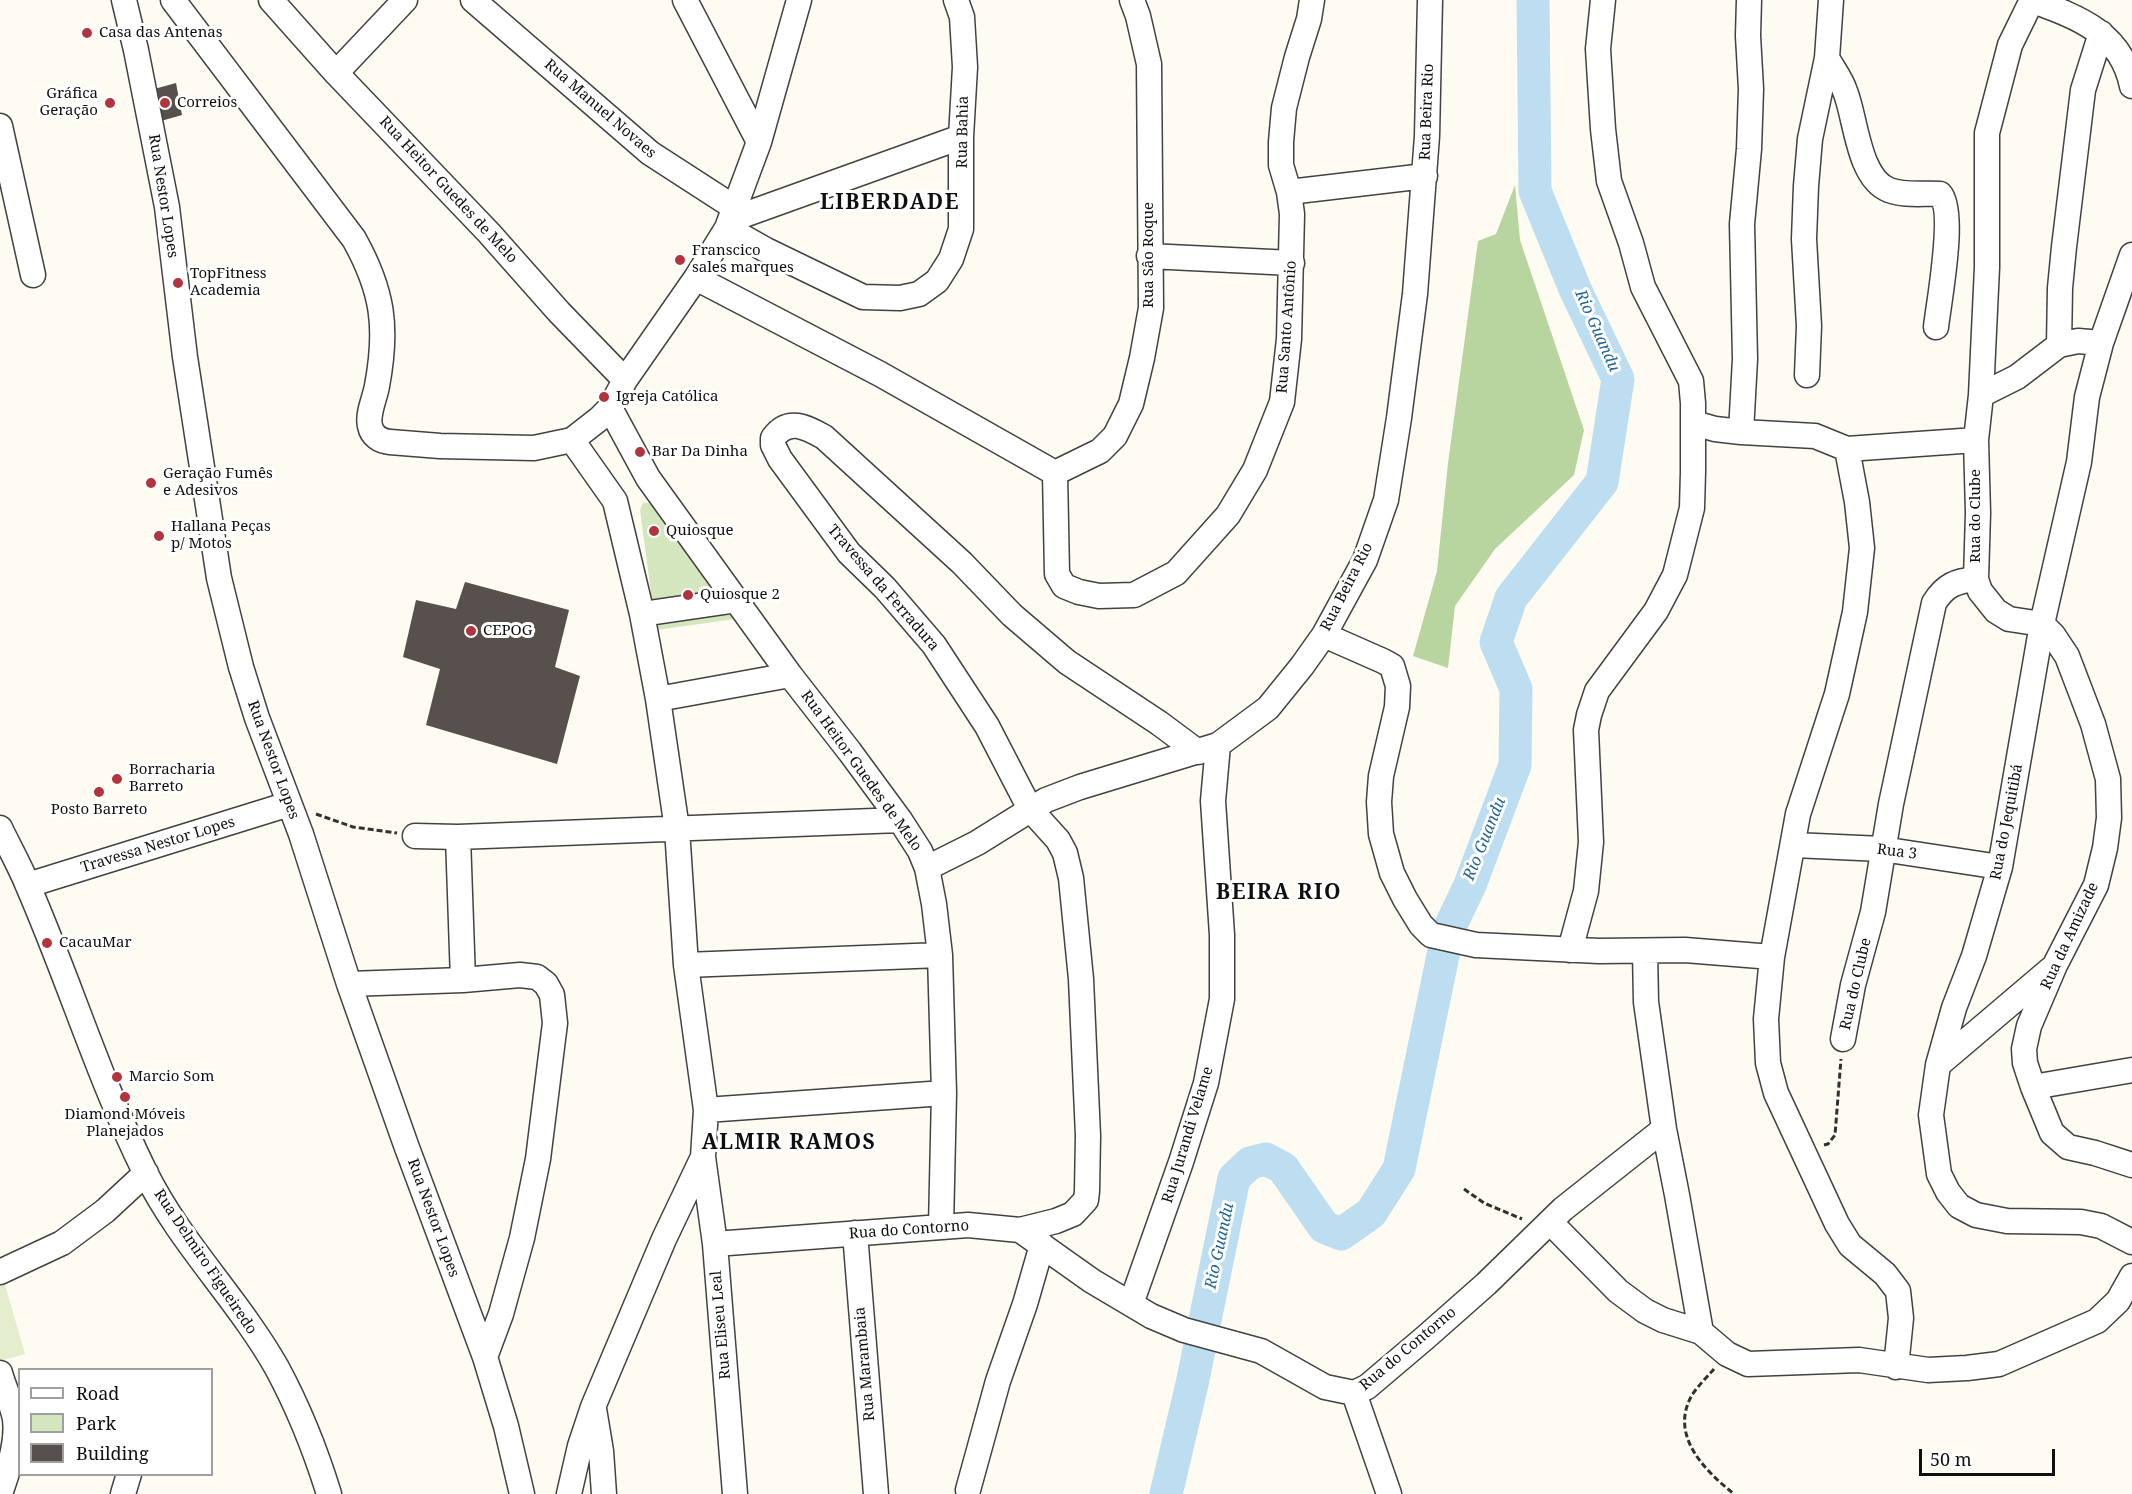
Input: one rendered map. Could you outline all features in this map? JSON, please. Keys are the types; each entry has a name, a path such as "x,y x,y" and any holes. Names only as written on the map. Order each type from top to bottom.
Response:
{"street":[{"name":"Rua Nestor Lopes","path":"124,0 167,207 185,357 219,578 241,668 257,718 301,834 349,984 485,1357 506,1426 522,1494"},
{"path":"173,0 354,239 365,260 381,304 383,332 377,385 369,421 373,434 383,441 440,446 534,448 572,440 610,408 625,380 696,278 731,218 759,142 799,0"},
{"name":"Rua Heitor Guedes de Melo","path":"271,0 336,73 625,380"},
{"path":"336,73 405,0"},
{"name":"Rua Manuel Novaes","path":"473,0 650,153 731,218"},
{"path":"685,0 759,142"},
{"name":"Rua Bahia","path":"731,218 766,250 863,297 900,298 919,294 937,281 951,259 962,229 961,137 965,67 962,17 956,0"},
{"name":"Rua Sâo Roque","path":"1055,473 1100,451 1115,436 1131,404 1142,358 1150,308 1149,64 1132,0"},
{"name":"Rua Santo Antônio","path":"1055,473 1057,574 1064,586 1099,596 1134,595 1176,573 1228,515 1255,470 1282,402 1289,339 1292,214 1289,192 1281,165 1281,142 1284,108 1309,19 1312,0"},
{"name":"Rua Beira Rio","path":"927,868 977,843 1046,800 1080,787 1208,748 1268,708 1324,635 1365,560 1386,500 1415,294 1425,176 1430,0"},
{"path":"1570,950 1586,891 1591,842 1586,730 1589,715 1597,691 1656,611 1675,575 1692,508 1694,423 1691,381 1643,287 1609,181 1599,49 1603,0"},
{"path":"1741,432 1745,359 1742,224 1749,148 1751,89 1748,36 1749,0"},
{"path":"1807,375 1809,326 1804,239 1806,186 1810,139 1827,58 1832,0"},
{"path":"2031,0 2079,20 2101,33 2121,53 2132,86"},
{"name":"Rua do Clube","path":"1843,1039 1853,985 1873,912 1882,849 1934,603 1948,586 1957,581 1976,579 1976,440 1981,395 1987,267 1987,133 2010,45 2031,0"},
{"path":"2059,345 2060,288 2083,90 2101,33"},
{"path":"1827,58 1845,88 1861,149 1870,173 1879,185 1890,191 1940,194 1944,198 1948,223 1935,327"},
{"path":"0,126 33,275"},
{"path":"731,218 961,137"},
{"path":"1289,192 1425,176"},
{"name":"Rua do Jequitibá","path":"2132,255 2101,343 2087,397 2079,462 2042,624 2000,867 1938,1065 1931,1115 1939,1174 1947,1192 1959,1206 1976,1215 2007,1221 2081,1222 2101,1226 2132,1242"},
{"path":"1149,256 1292,263"},
{"path":"696,278 880,374 1055,473"},
{"path":"1981,395 2017,377 2059,345 2078,341 2101,343"},
{"name":"Rua Heitor Guedes de Melo","path":"610,408 648,478 790,675 900,820 920,851 927,868 940,956 944,1094 940,1227"},
{"path":"1694,423 1715,429 1741,432 1815,436 1847,449 1976,440"},
{"name":"Travessa da Ferradura","path":"1020,1230 1073,1214 1086,1200 1088,1178 1081,980 1071,878 1065,853 1058,840 1030,809 987,726 934,645 885,588 849,553 780,459 773,445 773,438 777,432 792,424 802,426 825,437 962,563 1012,615 1068,662 1159,723 1208,748"},
{"path":"569,1494 580,1446 593,1407 664,1239 703,1157 706,1110 686,965 677,829 658,699 642,614 615,501 572,440"},
{"path":"1847,449 1857,502 1862,548 1855,612 1837,694 1798,814 1772,957 1766,1019 1768,1063 1776,1093 1837,1224 1850,1245 1885,1274 1898,1291 1900,1318 1896,1367"},
{"path":"615,501 648,478"},
{"path":"1976,579 1980,591 1996,611 2009,619 2042,624"},
{"path":"642,614 738,600"},
{"name":"Rua da Amizade","path":"2042,624 2053,635 2067,656 2093,724 2108,779 2109,818 2096,885 2055,965 2029,1026 2024,1049 2025,1063 2052,1133 2068,1147 2132,1165"},
{"path":"1324,635 1392,666 1396,676 1397,707 1382,776 1379,802 1382,834 1392,873 1420,924 1431,935 1476,945 1570,950 1685,950 1772,957"},
{"path":"658,699 790,675"},
{"name":"Rua Jurandi Velame","path":"1131,1304 1206,1083 1222,999 1222,934 1208,748"},
{"name":"Travessa Nestor Lopes","path":"28,885 289,804"},
{"path":"415,837 900,820"},
{"name":"Rua Delmiro Figueiredo","path":"0,828 28,885 96,1063 146,1173 175,1223 277,1368 301,1420 329,1494"},
{"path":"458,837 463,980"},
{"name":"Rua 3","path":"1794,845 1882,849 2000,867"},
{"path":"1645,951 1646,1002 1664,1129 1701,1332"},
{"path":"686,965 940,956"},
{"path":"1938,1065 2055,965"},
{"path":"349,984 463,980 520,975 537,977 546,984 552,995 555,1023 538,1159 524,1227 501,1314 485,1357"},
{"path":"2033,1087 2132,1070"},
{"path":"706,1110 944,1094"},
{"name":"Rua do Contorno","path":"715,1244 968,1225 1020,1230 1076,1270 1151,1316 1184,1330 1261,1351 1325,1387 1354,1394 1367,1387 1426,1337 1486,1284 1547,1225 1664,1129"},
{"name":"Rua Eliseu Leal","path":"703,1157 715,1244 735,1494"},
{"path":"0,1272 62,1243 105,1211 146,1173"},
{"path":"1547,1225 1618,1291 1645,1311 1701,1332 1727,1354 1748,1364 1859,1360 1928,1370 1999,1364 2097,1321 2118,1301 2132,1276"},
{"name":"Rua Marambaia","path":"855,1233 876,1494"},
{"path":"968,1490 998,1381 1025,1304 1042,1245"},
{"path":"0,1373 15,1420 11,1453 0,1494"},
{"path":"1354,1394 1389,1494"},
{"path":"593,1407 601,1451 604,1494"},
{"path":"123,1494 128,1476"}],"path":[{"path":"289,804 339,823 369,831 415,837"},
{"path":"1803,1152 1828,1143 1835,1135 1843,1039"},
{"path":"1464,1189 1484,1203 1547,1225"},
{"path":"1727,1354 1692,1395 1685,1414 1685,1432 1692,1452 1721,1484 1734,1494"}],"green space":[{"path":"1515,185 1520,240 1584,430 1574,475 1495,549 1455,606 1448,668 1413,656 1437,571 1448,463 1478,241 1496,234"},
{"path":"653,502 735,619 656,630 640,510 643,503"},
{"path":"3,1278 25,1354 0,1361 0,1279"}],"building":[{"name":"Correios","path":"176,83 182,115 154,123 147,91"},
{"path":"465,582 569,610 555,667 580,676 557,764 426,725 440,669 403,657 416,600 456,609"}],"waterway":[{"name":"Rio Guandu","path":"1166,1494 1192,1384 1234,1178 1250,1163 1266,1159 1283,1168 1324,1227 1341,1234 1371,1213 1399,1169 1448,931 1470,885 1515,765 1516,689 1496,642 1511,598 1602,482 1618,379 1575,289 1535,191 1533,0"}],"place":[{"name":"Casa das Antenas","path":"87,33"},
{"name":"Gráfica Geração","path":"110,103"},
{"name":"Correios","path":"165,103"},
{"name":"Franscico sales marques","path":"680,260"},
{"name":"TopFitness Academia","path":"178,283"},
{"name":"Igreja Católica","path":"604,397"},
{"name":"Bar Da Dinha","path":"640,452"},
{"name":"Geração Fumês e Adesivos","path":"151,483"},
{"name":"Quiosque","path":"654,531"},
{"name":"Hallana Peças p/ Motos","path":"159,536"},
{"name":"Quiosque 2","path":"688,595"},
{"name":"CEPOG","path":"471,631"},
{"name":"Borracharia Barreto","path":"117,779"},
{"name":"Posto Barreto","path":"99,792"},
{"name":"CacauMar","path":"47,943"},
{"name":"Marcio Som","path":"117,1077"},
{"name":"Diamond Móveis Planejados","path":"125,1097"}],"district":[{"name":"LIBERDADE","path":"890,203"},
{"name":"BEIRA RIO","path":"1279,893"},
{"name":"ALMIR RAMOS","path":"789,1143"}]}
